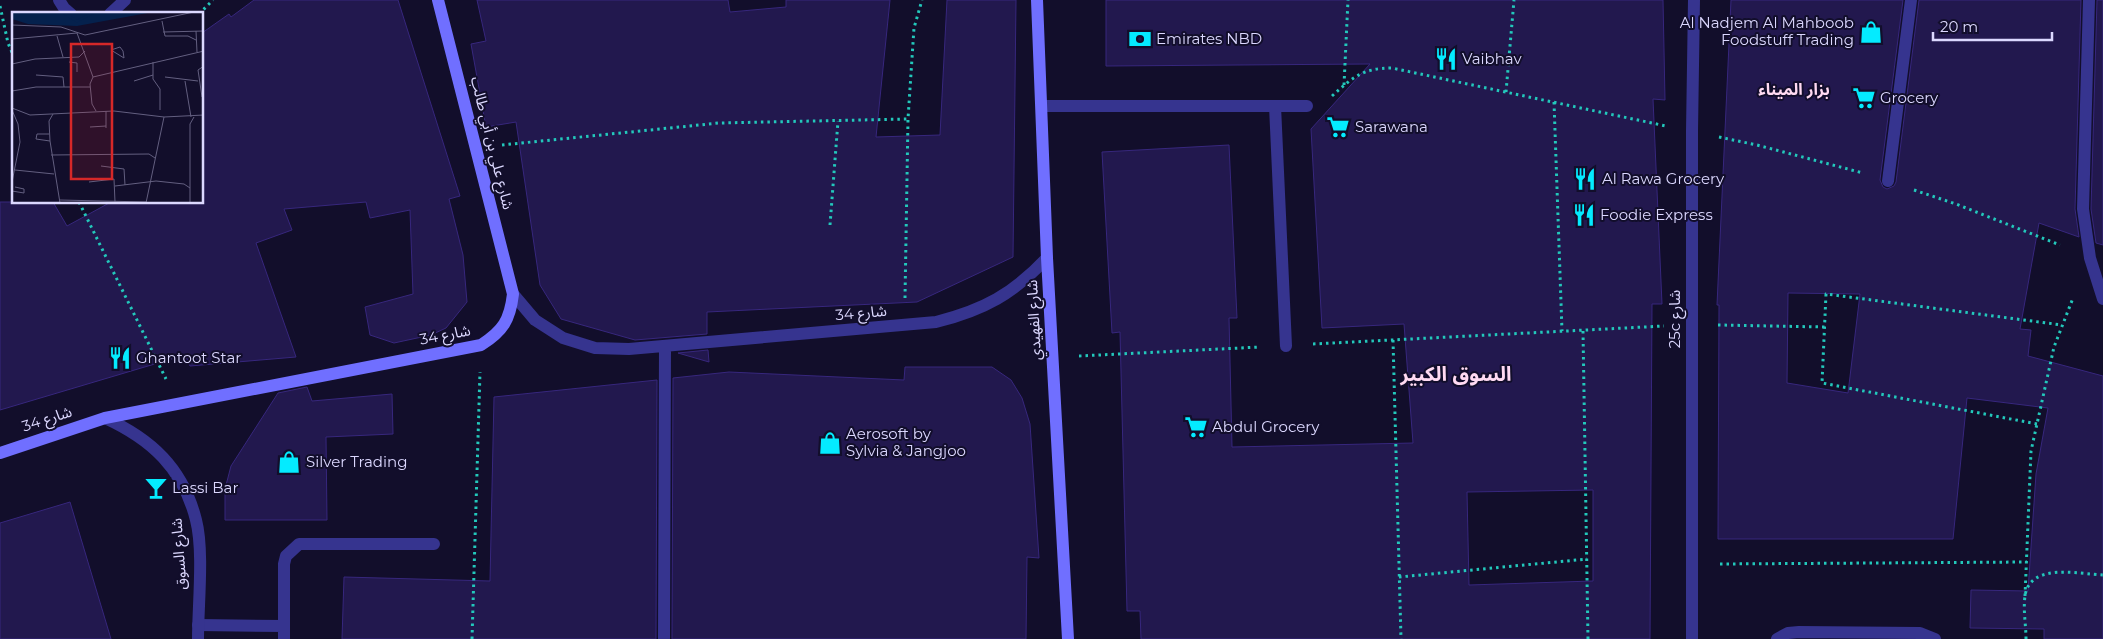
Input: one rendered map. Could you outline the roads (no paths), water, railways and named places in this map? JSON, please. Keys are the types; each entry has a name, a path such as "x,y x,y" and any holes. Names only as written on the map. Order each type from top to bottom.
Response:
{"street":[{"path":"59,0 69,12"},
{"path":"112,12 125,0"},
{"name":"شارع علي بن أبي طالب","path":"438,0 514,294"},
{"name":"شارع الفهيدي","path":"1037,0 1047,258 1068,639"},
{"name":"25c شارع","path":"1692,639 1692,131 1694,0"},
{"path":"1888,181 1911,0"},
{"path":"2089,0 2083,209 2090,258 2103,299"},
{"path":"1042,106 1307,106"},
{"path":"1275,106 1286,346"},
{"name":"شارع 34","path":"514,294 535,320 564,338 595,348 629,349 936,322 968,314 998,300 1024,281 1047,258"},
{"name":"شارع 34","path":"0,452 105,418 481,345 495,336 505,324 512,310 514,294"},
{"path":"664,639 665,346"},
{"name":"شارع السوق","path":"105,418 131,430 154,447 173,468 187,494 196,521 199,557 198,639"},
{"path":"284,639 284,564 286,556 299,544 434,544"},
{"path":"198,624 284,626"},
{"path":"1777,639 1788,633 1799,632 1920,633 1935,639"}],"place":[{"name":"Al Nadjem Al Mahboob Foodstuff Trading","path":"1871,32"},
{"name":"Emirates NBD","path":"1140,39"},
{"name":"Vaibhav","path":"1446,59"},
{"name":"Grocery","path":"1864,98"},
{"name":"Sarawana","path":"1338,127"},
{"name":"Al Rawa Grocery","path":"1585,179"},
{"name":"Foodie Express","path":"1584,215"},
{"name":"Ghantoot Star","path":"120,358"},
{"name":"Abdul Grocery","path":"1196,427"},
{"name":"Aerosoft by Sylvia & Jangjoo","path":"830,443"},
{"name":"Silver Trading","path":"289,462"},
{"name":"Lassi Bar","path":"156,488"}],"district":[{"name":"بزار الميناء","path":"1794,89"},
{"name":"السوق الكبير","path":"1456,374"}]}
